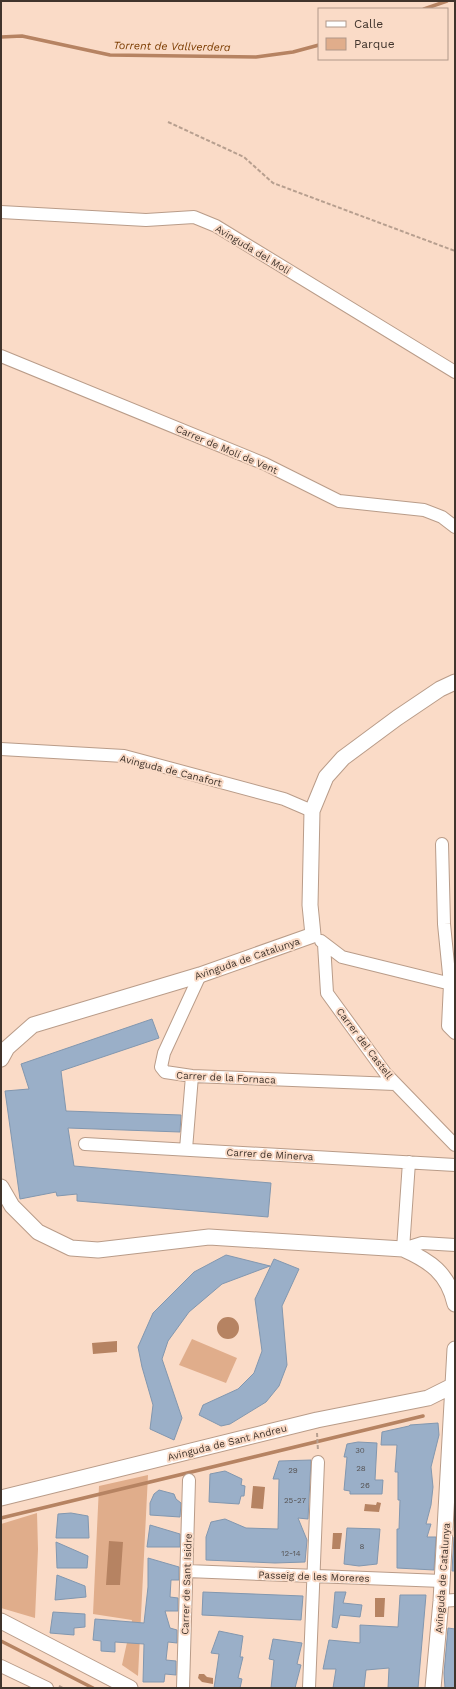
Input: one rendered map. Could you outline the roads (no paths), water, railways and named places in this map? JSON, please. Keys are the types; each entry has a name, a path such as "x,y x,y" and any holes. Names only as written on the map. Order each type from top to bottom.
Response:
{"street":[{"name":"Avinguda del Molí","path":"1,212 146,220 194,217 216,226 455,372"},
{"name":"Carrer de Molí de Vent","path":"1,356 265,464 339,501 424,510 442,517 455,527"},
{"name":"Avinguda de Catalunya","path":"1,1059 7,1048 33,1025 319,940 310,905 312,811 326,777 343,758 440,689 455,682"},
{"name":"Avinguda de Canafort","path":"1,749 124,756 284,799 312,811"},
{"path":"442,844 444,924 453,985 448,1026 455,1033"},
{"path":"319,940 342,957 453,985"},
{"name":"Carrer del Castell","path":"319,940 328,993 386,1074 455,1145"},
{"name":"Carrer de la Fornaca","path":"200,975 164,1053 161,1067 165,1072 192,1076 395,1084"},
{"path":"186,1149 192,1076"},
{"name":"Carrer de Minerva","path":"85,1144 455,1165"},
{"path":"402,1249 409,1162"},
{"path":"1,1187 12,1206 38,1232 71,1248 98,1250 209,1236 402,1249 423,1258 441,1273 452,1290 455,1304"},
{"path":"402,1249 422,1243 455,1245"},
{"name":"Avinguda de Catalunya","path":"433,1688 448,1600 442,1582 453,1408 452,1386 455,1349"},
{"name":"Avinguda de Sant Andreu","path":"1,1498 317,1420 428,1398 452,1386"},
{"path":"310,1688 318,1462"},
{"name":"Carrer de Sant Isidre","path":"183,1688 189,1480"},
{"name":"Passeig de les Moreres","path":"187,1571 313,1575 442,1582"},
{"path":"1,1621 130,1688"},
{"path":"1,1666 47,1688"}],"waterway":[{"name":"Torrent de Vallverdera","path":"427,8 447,1"},
{"name":"Torrent de Vallverdera","path":"1,37 22,36 110,55 256,57 293,52 318,45"},
{"path":"1,1518 423,1416"},
{"path":"1,1641 93,1688"}]}
